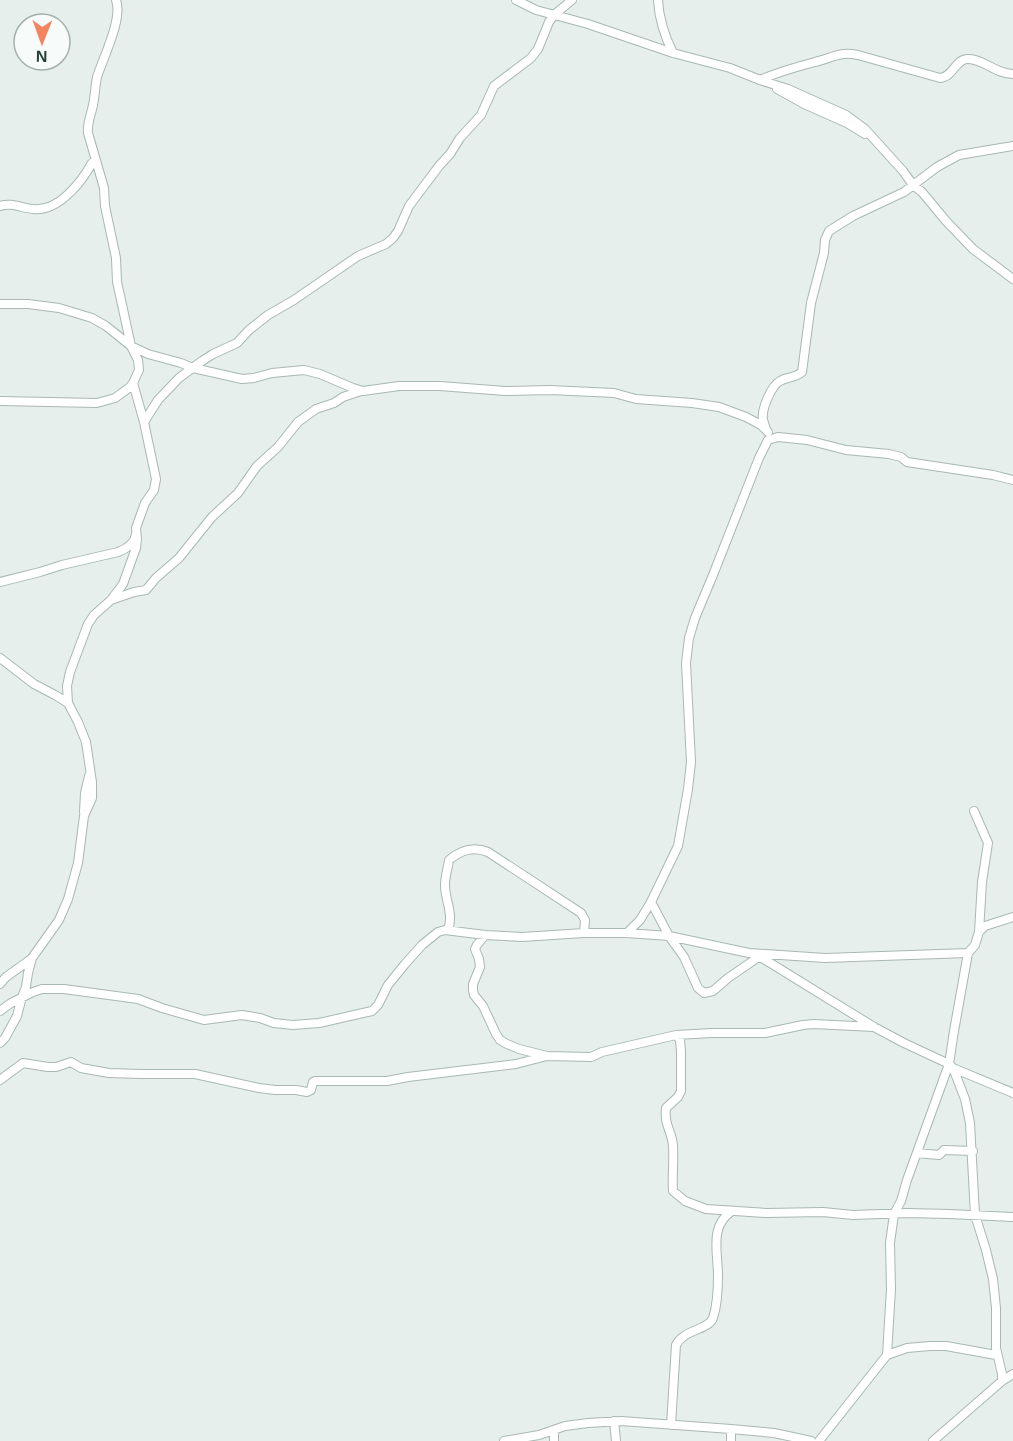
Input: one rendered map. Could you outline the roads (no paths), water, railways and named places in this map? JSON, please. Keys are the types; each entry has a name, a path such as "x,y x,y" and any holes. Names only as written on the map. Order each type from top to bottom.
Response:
{"street":[{"path":"0,401 97,403 115,398 130,387 139,370 138,360 131,346 117,282 116,258 106,213 104,188 88,133 97,79 114,29 118,0"},
{"path":"516,0 529,8 588,24 673,53 730,68 788,89 846,115 865,129 973,249 1013,279"},
{"path":"144,422 158,400 179,378 213,354 237,343 268,315 344,265 386,244 393,238 409,206 460,138 481,115 494,86 536,53 549,22 572,0"},
{"path":"658,0 661,26 673,53"},
{"path":"760,80 782,71 844,53 940,78 948,76 963,60 968,59 981,62 999,72 1013,74"},
{"path":"627,933 640,920 651,902 678,846 692,762 686,663 693,621 769,435 763,422 766,401 779,381 802,372 812,303 825,240 829,231 853,216 903,192 937,166 959,155 1013,146"},
{"path":"0,206 10,204 37,209 53,204 62,199 81,181 92,164"},
{"path":"0,304 28,304 59,308 92,318 131,346 193,368 242,379 304,370 363,391"},
{"path":"125,549 135,538 136,528 156,479 133,383"},
{"path":"111,600 146,590 179,558 219,509 238,493 257,466 310,412 363,391 399,386 614,393 643,400 719,407 760,424 769,435 807,440 830,447 889,454 901,457 907,462 1013,480"},
{"path":"0,984 32,958 59,920 68,898 78,863 84,816 93,791 86,742 68,703 67,686 85,632 94,615 123,585 136,548 136,528"},
{"path":"0,582 62,564 136,548"},
{"path":"0,658 34,684 68,703"},
{"path":"887,1355 891,1289 890,1244 894,1214 901,1201 951,1066 954,1031 968,953 975,945 979,932 982,882 988,843 974,811"},
{"path":"448,930 451,923 451,911 445,887 449,860 461,852 474,849 488,852 581,913 585,920 584,933"},
{"path":"651,902 669,936 684,957 698,988 704,993 713,992 728,978 760,956"},
{"path":"979,932 991,923 1013,916"},
{"path":"0,1011 22,997 42,989 64,989 138,999 204,1020 242,1015 292,1025 319,1023 372,1011 378,1005 388,985 405,964 422,945 438,932 448,930 522,937 584,933 669,936 760,956 874,1027 951,1066 1012,1092"},
{"path":"485,935 475,949 480,966 473,984 474,995 483,1006 501,1040 519,1049 547,1056 591,1057 602,1052 676,1035 765,1033 813,1024 874,1027"},
{"path":"749,953 825,958 968,953"},
{"path":"0,1043 18,1016 32,958"},
{"path":"676,1035 680,1040 681,1051 681,1091 666,1108 665,1114 672,1138 673,1191 677,1196 706,1209 765,1213 823,1212 853,1215 1013,1217"},
{"path":"0,1080 21,1064 48,1067 71,1062 81,1068 109,1073 195,1074 259,1088 308,1092 311,1090 312,1082 315,1081 387,1081 516,1064 547,1056"},
{"path":"951,1066 965,1099 970,1123 975,1215 993,1279 996,1308 996,1355 1002,1381"},
{"path":"917,1153 939,1155 944,1150 973,1151"},
{"path":"670,1425 676,1345 681,1337 708,1324 713,1319 718,1282 718,1230 723,1217 732,1210"},
{"path":"819,1441 887,1355 907,1348 946,1346 996,1355"},
{"path":"933,1441 1013,1374"},
{"path":"614,1421 616,1441"},
{"path":"504,1441 530,1437 565,1426 614,1421 774,1433 811,1441"},
{"path":"731,1429 731,1441"},
{"path":"554,1430 554,1441"}]}
